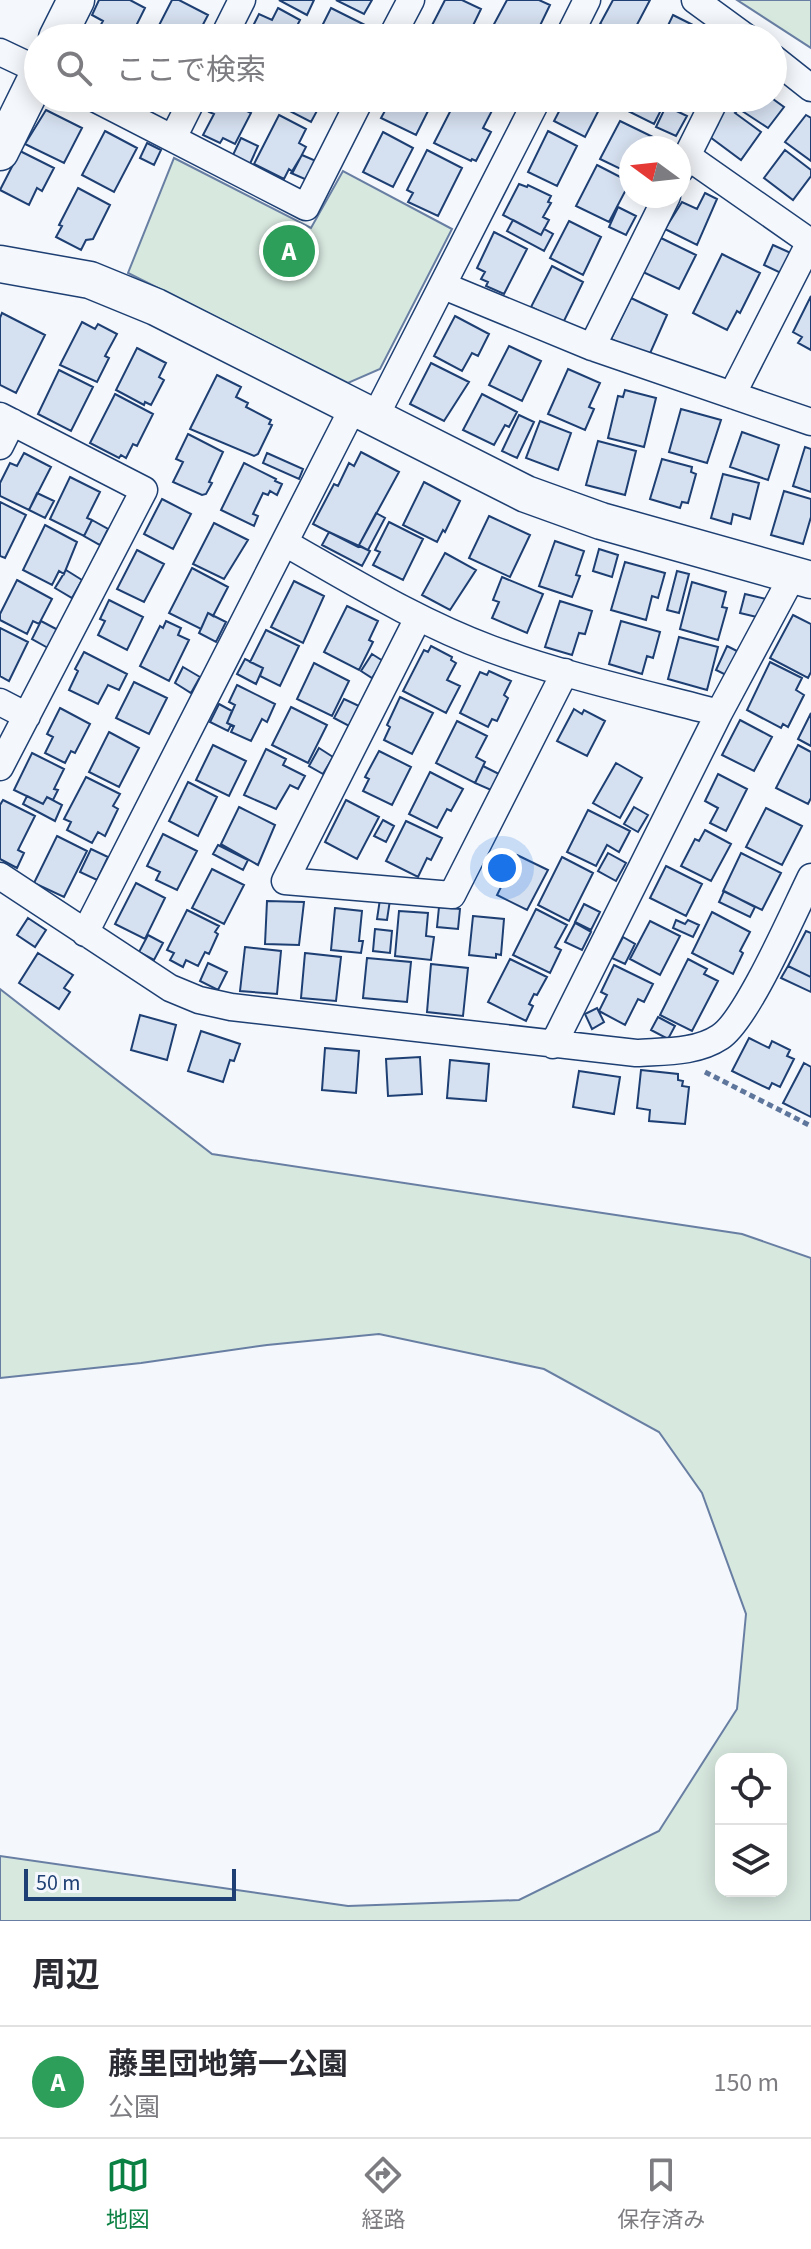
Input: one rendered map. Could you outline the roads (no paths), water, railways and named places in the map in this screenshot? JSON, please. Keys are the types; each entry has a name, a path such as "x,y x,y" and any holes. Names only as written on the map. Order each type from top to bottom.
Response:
{"street":[{"path":"64,24 76,0"},
{"path":"230,24 242,0"},
{"path":"398,24 411,0"},
{"path":"575,24 587,0"},
{"path":"695,0 728,24"},
{"path":"0,52 24,65"},
{"path":"787,69 811,88"},
{"path":"0,152 24,102"},
{"path":"122,112 306,207 354,112"},
{"path":"173,138 186,112"},
{"path":"85,933 285,543 444,286 531,112"},
{"path":"691,148 709,112"},
{"path":"691,169 810,242 732,395"},
{"path":"592,347 661,208"},
{"path":"0,264 90,280 156,307 491,478 561,508 802,577 719,713 553,1045"},
{"path":"444,286 592,347 811,422"},
{"path":"0,767 144,490 4,428"},
{"path":"285,543 418,618 490,648 565,672 719,713"},
{"path":"418,618 285,881 452,895 565,672"},
{"path":"0,702 27,716"},
{"path":"0,876 170,988 210,1002 231,1007 636,1053 692,1049 722,1037 744,1010 811,877"}],"place":[{"name":"藤里団地第一公園","path":"289,251"}]}
